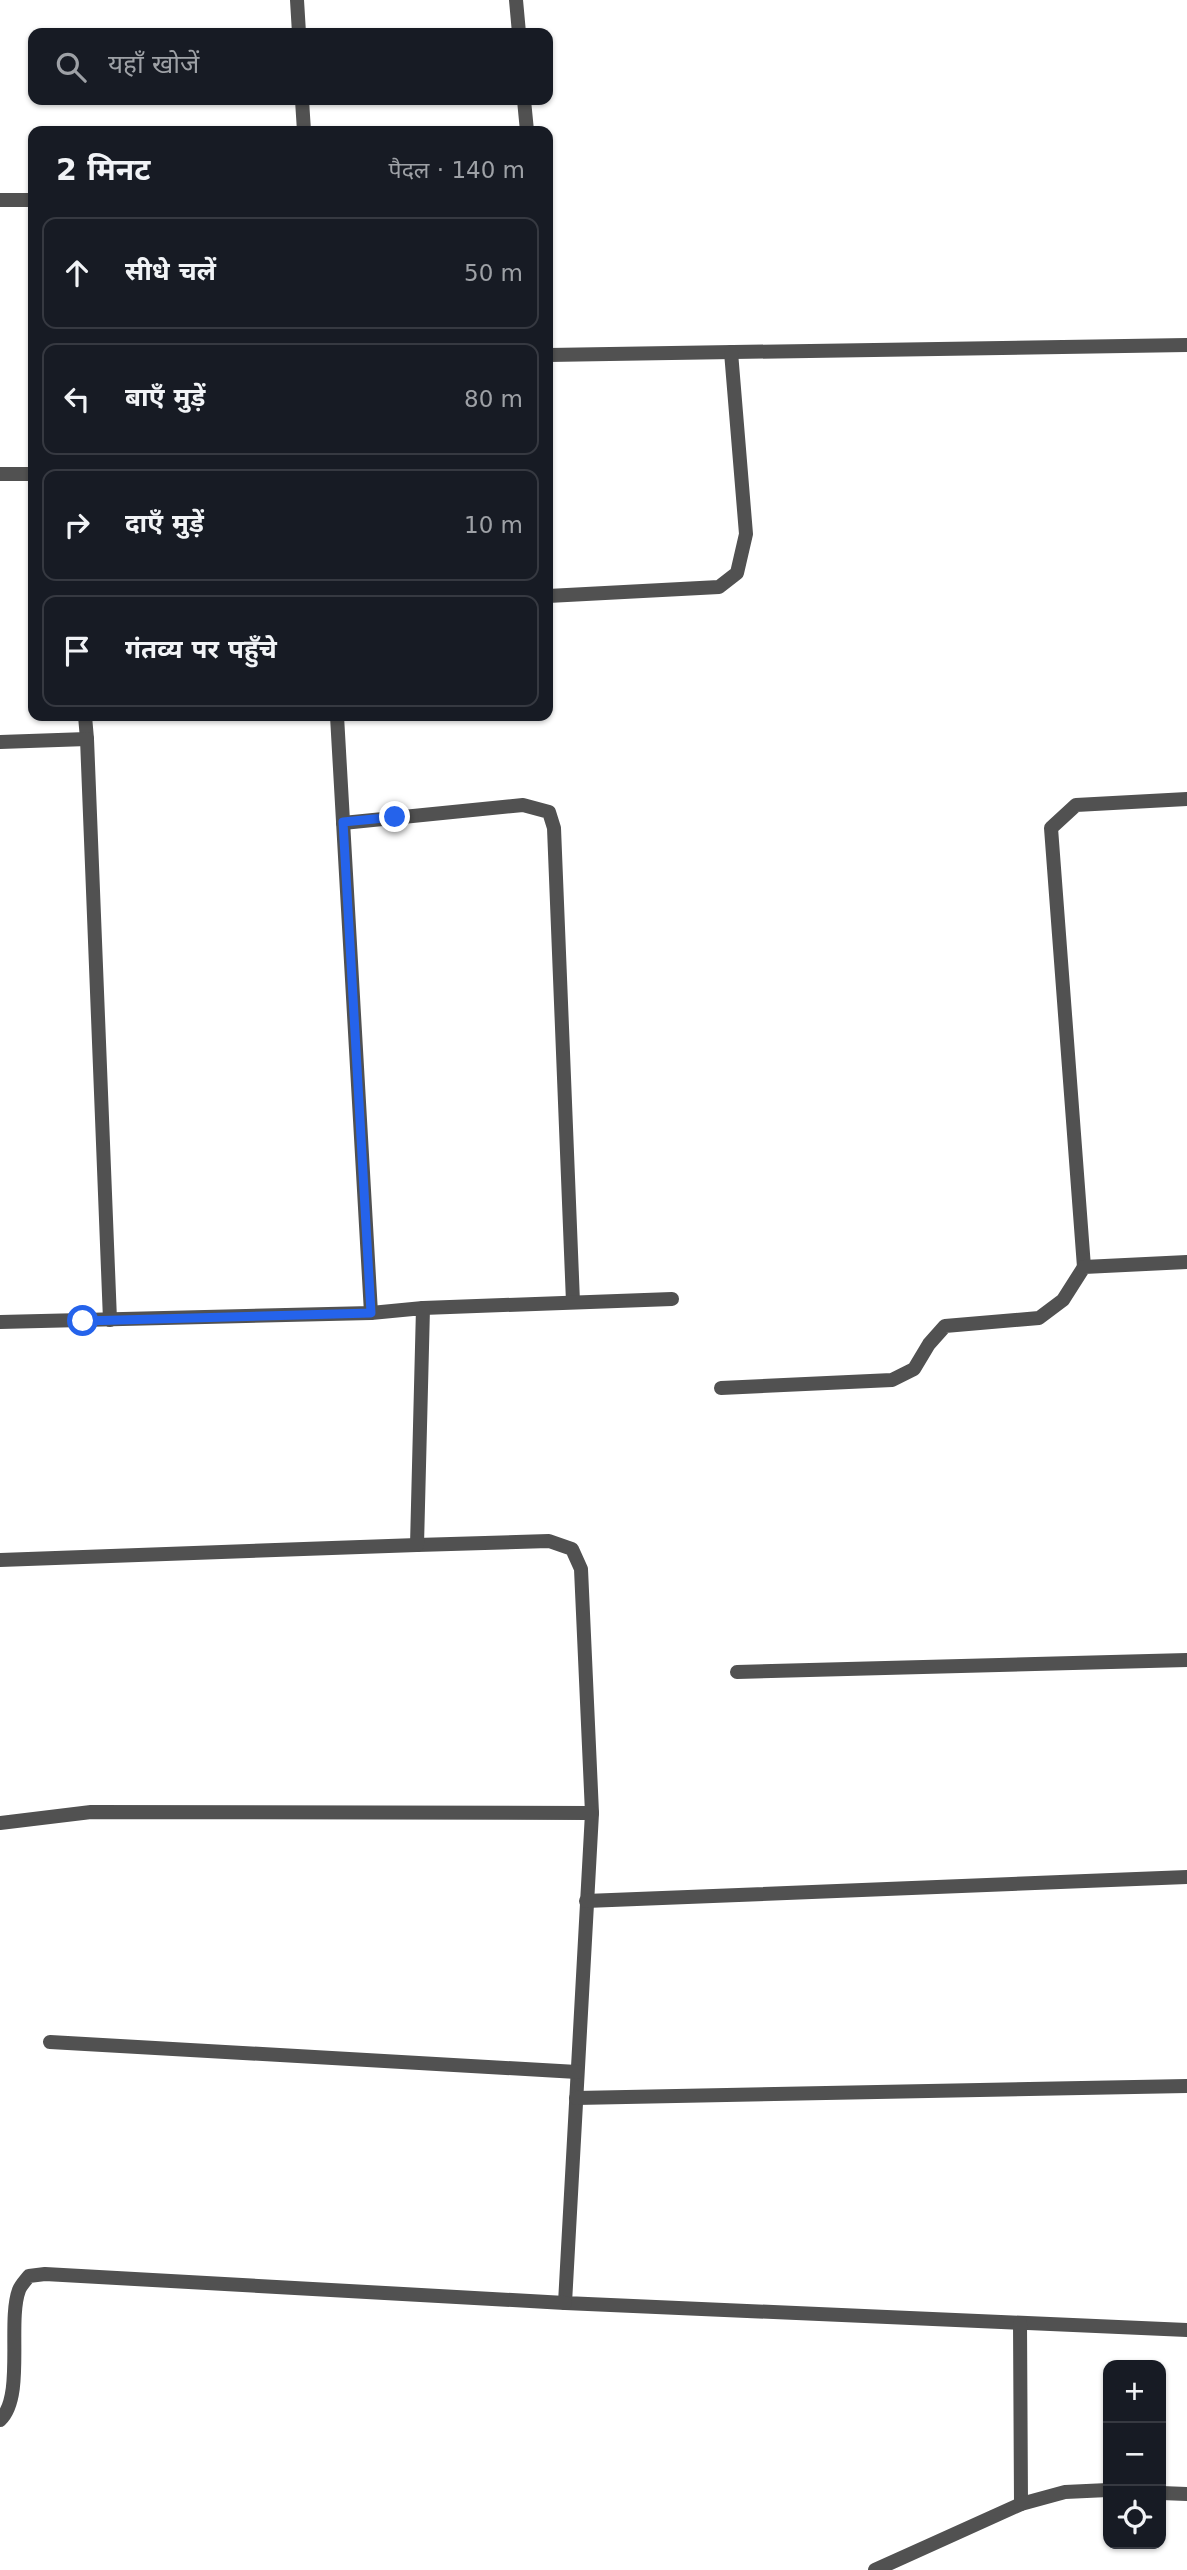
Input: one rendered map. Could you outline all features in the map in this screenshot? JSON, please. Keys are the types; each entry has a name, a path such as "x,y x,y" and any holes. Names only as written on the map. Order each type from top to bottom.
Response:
{"street":[{"path":"297,0 299,28"},
{"path":"516,0 519,28"},
{"path":"302,105 304,126"},
{"path":"524,105 527,126"},
{"path":"0,200 28,200"},
{"path":"553,355 1187,345"},
{"path":"553,596 719,587 737,573 746,534 731,352"},
{"path":"0,474 28,474"},
{"path":"86,721 110,1320"},
{"path":"337,721 371,1313"},
{"path":"0,742 88,738"},
{"path":"721,1388 892,1380 914,1369 929,1344 945,1326 1039,1318 1063,1300 1084,1267 1051,828 1076,805 1187,799"},
{"path":"343,822 523,805 549,812 554,828 573,1302"},
{"path":"1084,1267 1187,1262"},
{"path":"0,1322 371,1313 423,1308 673,1299"},
{"path":"417,1545 423,1308"},
{"path":"0,1560 549,1541 572,1549 581,1569 592,1813 565,2303"},
{"path":"737,1672 1187,1660"},
{"path":"0,1823 91,1812 592,1813"},
{"path":"586,1901 1187,1877"},
{"path":"50,2042 577,2072"},
{"path":"576,2098 1187,2086"},
{"path":"0,2420 4,2418 11,2398 19,2290 29,2276 59,2275 565,2303 1187,2330"},
{"path":"1020,2323 1021,2504"},
{"path":"874,2570 1021,2504 1065,2492 1103,2490"},
{"path":"1166,2493 1187,2494"}],"route":[{"path":"83,1321 371,1313 343,822 395,817"}]}
